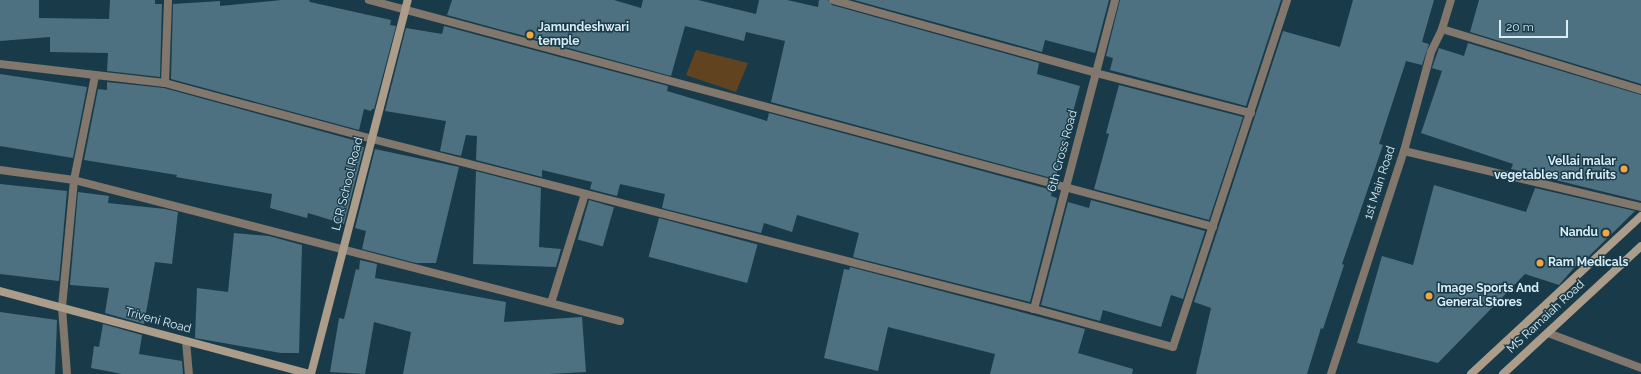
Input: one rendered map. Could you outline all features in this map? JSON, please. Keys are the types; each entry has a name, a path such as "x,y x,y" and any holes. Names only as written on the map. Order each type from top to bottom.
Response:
{"street":[{"path":"165,83 168,0"},
{"path":"369,0 1066,186 1213,227"},
{"name":"LCR School Road","path":"310,374 408,0"},
{"path":"833,0 1096,73 1251,113"},
{"name":"6th Cross Road","path":"1034,309 1115,0"},
{"path":"0,64 165,83 372,139 1034,309 1172,347 1251,113 1287,0"},
{"name":"1st Main Road","path":"1330,374 1404,151 1432,52 1442,29 1451,0"},
{"path":"1442,29 1641,90"},
{"path":"68,374 62,308 74,180 95,76"},
{"path":"1404,151 1641,207"},
{"path":"0,170 74,180 620,321"},
{"path":"551,303 585,194"},
{"name":"MS Ramaiah Road","path":"1471,374 1641,216"},
{"name":"MS Ramaiah Road","path":"1503,374 1641,246"},
{"name":"Triveni Road","path":"0,291 310,374"},
{"path":"1548,333 1641,368"},
{"path":"186,341 189,374"}],"shaded area":[{"path":"696,50 748,63 736,92 686,75"}],"building":[{"path":"0,0 39,0 39,18 109,19 110,0 155,0 155,4 162,4 160,77 107,71 108,53 50,52 50,37 0,41"},
{"path":"282,0 309,0 310,2 391,20 390,25 396,26 374,109 371,111 364,109 359,130 171,79 173,4 220,1 220,6"},
{"path":"452,0 614,0 641,8 643,0 698,0 756,14 759,0 787,0 818,7 819,0 828,0 832,5 1039,63 1037,74 1080,86 1055,179 771,102 785,41 746,32 744,41 685,26 671,76 447,15"},
{"path":"854,0 1109,0 1095,53 1045,40 1042,52"},
{"path":"1120,0 1281,0 1246,106 1110,70 1113,58 1106,56"},
{"path":"1353,0 1434,0 1422,42 1429,44 1422,65 1406,61 1379,144 1383,145 1342,264 1344,265 1323,329 1321,328 1307,374 1196,374 1211,308 1194,302 1283,31 1340,47"},
{"path":"1479,0 1641,0 1641,84 1470,32"},
{"path":"444,26 668,86 667,91 767,121 769,113 1052,190 1051,196 1057,198 1030,302 853,257 859,233 797,215 792,232 764,223 761,233 662,208 665,194 620,184 617,196 590,189 592,182 542,170 542,177 476,160 477,136 466,135 461,156 440,151 446,121 385,111 406,28 442,34"},
{"path":"1468,43 1641,95 1641,201 1511,169 1513,164 1421,133 1442,71 1432,68 1439,48 1464,56"},
{"path":"0,74 87,87 73,158 0,146"},
{"path":"107,82 164,88 357,141 356,145 364,147 344,224 308,213 307,218 270,208 272,194 176,177 177,175 84,160 98,89 107,90"},
{"path":"1119,85 1243,117 1209,220 1094,189 1109,134 1106,133"},
{"path":"375,149 459,167 436,263 416,263 362,249 366,231 355,228"},
{"path":"476,171 541,188 539,247 561,249 556,267 473,264"},
{"path":"0,184 67,191 59,281 0,274"},
{"path":"1434,185 1526,212 1535,188 1635,211 1583,262 1580,261 1559,285 1525,274 1438,363 1357,343 1382,256 1413,265"},
{"path":"78,192 109,196 108,203 165,209 178,212 172,264 155,262 144,324 105,313 109,288 70,285"},
{"path":"589,200 614,207 603,247 578,239"},
{"path":"1091,200 1205,231 1183,299 1171,295 1161,327 1103,310 1100,321 1041,305 1068,202 1089,208"},
{"path":"659,218 758,244 747,283 649,257"},
{"path":"234,233 269,236 302,245 299,353 281,353 195,338 197,288 228,292"},
{"path":"360,260 377,264 375,278 506,302 504,322 582,317 586,372 549,374 403,374 411,332 374,322 365,374 330,372 339,318 344,319 356,269 359,270"},
{"path":"850,267 1085,329 1078,353 1133,369 1132,374 990,374 995,354 888,327 878,371 824,358 844,269 849,270"},
{"path":"0,312 57,320 55,374 0,374"},
{"path":"103,324 142,335 139,354 182,361 183,374 122,374 91,368 94,346 99,347"}],"place":[{"name":"Jamundeshwari temple","path":"530,35"},
{"name":"Vellai malar vegetables and fruits","path":"1624,169"},
{"name":"Nandu","path":"1606,233"},
{"name":"Ram Medicals","path":"1540,263"},
{"name":"Image Sports And General Stores","path":"1429,296"}]}
